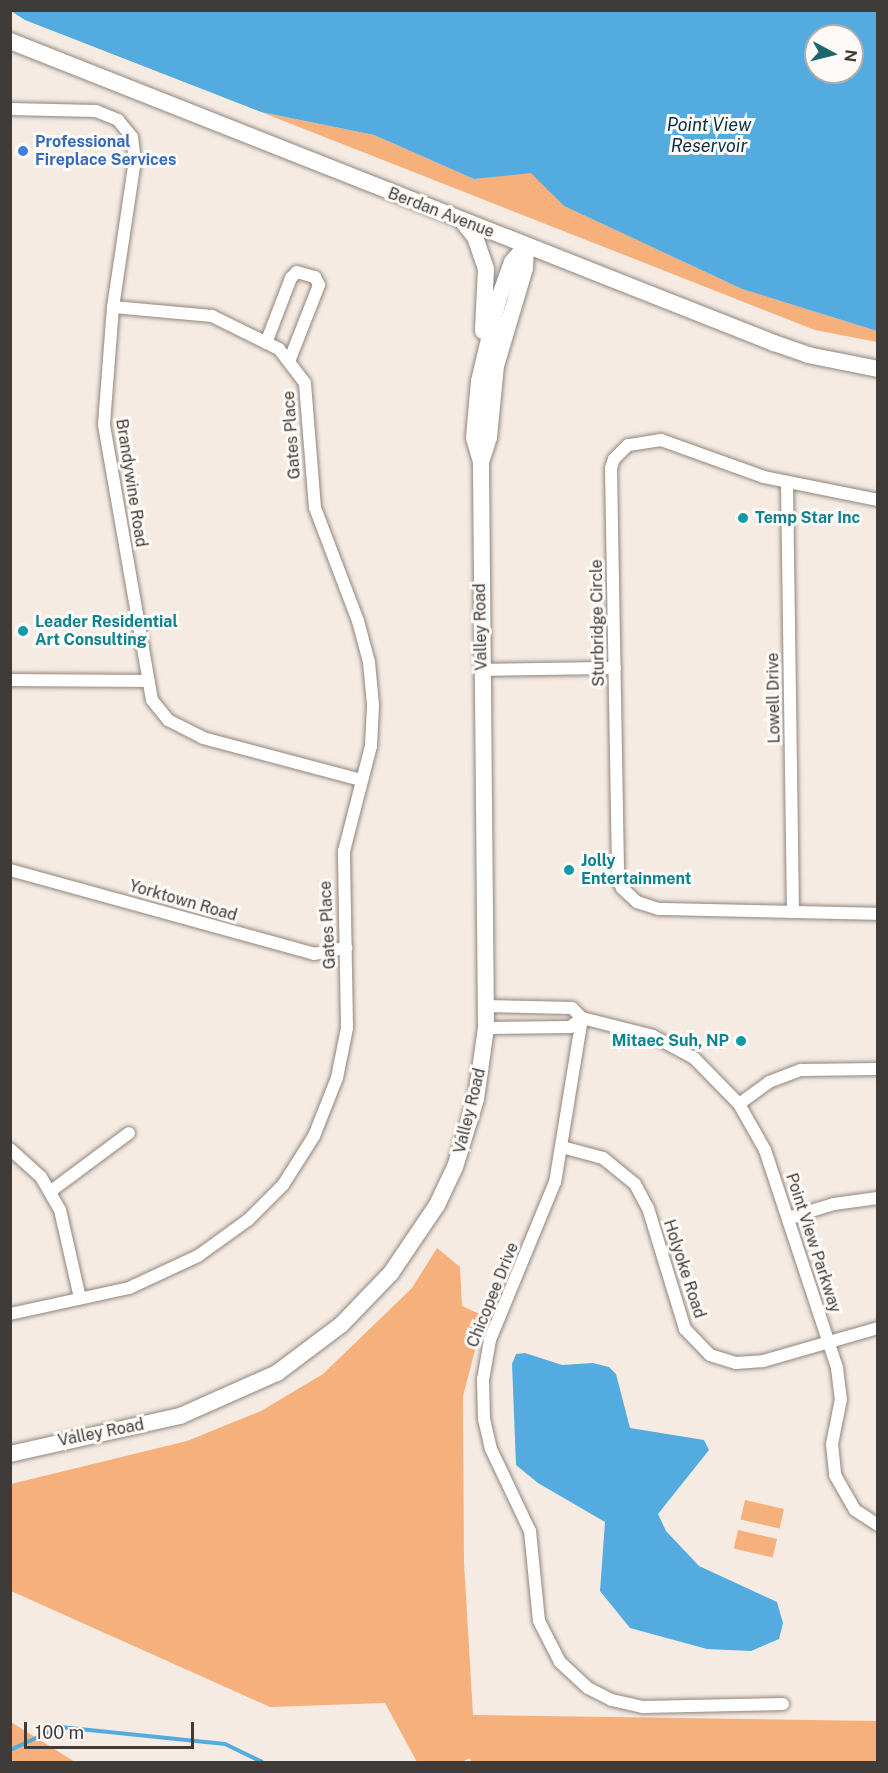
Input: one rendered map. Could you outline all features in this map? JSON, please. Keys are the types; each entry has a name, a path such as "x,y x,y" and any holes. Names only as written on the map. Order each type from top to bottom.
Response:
{"main road":[{"name":"Berdan Avenue","path":"10,41 463,222 785,347 878,369"},
{"path":"463,222 475,237 486,269 479,381"},
{"name":"Valley Road","path":"10,1454 180,1416 213,1405 278,1373 341,1325 392,1273 437,1205 473,1110 486,1028 481,670 481,462 474,438 479,381 505,280 512,262 526,246"},
{"name":"Valley Road","path":"481,462 489,437 496,366 525,268 526,246"}],"street":[{"name":"Brandywine Road","path":"10,109 96,111 118,120 132,137 135,160 113,307 104,425 147,681 158,711 180,728 203,738 361,780"},
{"path":"266,343 291,278 297,272 315,277 319,285 290,359"},
{"name":"Gates Place","path":"10,1314 129,1288 198,1256 248,1220 282,1185 314,1136 337,1078 346,1028 344,851 374,726 369,662 358,621 315,508 308,395 290,359 266,343 206,314 113,307"},
{"name":"Sturbridge Circle","path":"878,500 787,483 661,440 638,441 620,451 611,468 618,879 622,888 637,903 659,909 878,914"},
{"name":"Lowell Drive","path":"787,483 793,912"},
{"path":"481,670 615,668"},
{"path":"10,680 147,681"},
{"name":"Yorktown Road","path":"10,870 314,954 346,948"},
{"name":"Point View Parkway","path":"486,1006 572,1008 582,1018 619,1025 652,1036 694,1058 739,1104 765,1150 829,1342 841,1399 832,1444 835,1475 855,1510 878,1525"},
{"path":"486,1028 570,1027 582,1018"},
{"name":"Chicopee Drive","path":"582,1018 562,1148 548,1205 490,1340 482,1395 491,1449 530,1531 536,1570 536,1604 544,1637 573,1676 598,1694 620,1702 644,1707 783,1704"},
{"path":"739,1104 769,1082 801,1070 878,1069"},
{"path":"51,1191 129,1133"},
{"name":"Holyoke Road","path":"562,1148 603,1158 635,1184 648,1208 685,1329 699,1348 723,1360 750,1363 878,1328"},
{"path":"10,1149 29,1163 51,1191 66,1230 80,1298"},
{"path":"788,1218 834,1204 878,1198"}],"shaded area":[{"path":"261,112 374,135 474,179 531,172 564,206 742,289 877,331 877,342 815,330"},
{"path":"437,1248 460,1267 462,1306 484,1316 463,1396 464,1563 473,1715 877,1721 877,1762 471,1762 470,1758 462,1762 417,1762 385,1703 270,1707 11,1591 11,1484 187,1441 261,1411 323,1374 412,1288"},
{"path":"745,1500 784,1509 779,1528 741,1519"},
{"path":"738,1530 777,1539 773,1558 734,1549"},
{"path":"11,1722 75,1762 11,1762"}],"water":[{"name":"Point View Reservoir","path":"11,11 877,11 877,331 742,289 564,206 531,173 474,179 374,135 261,112 25,20"},
{"path":"525,1353 562,1365 593,1363 609,1367 616,1374 630,1428 704,1440 709,1450 658,1514 666,1531 699,1566 777,1602 783,1623 779,1639 751,1651 707,1649 630,1628 600,1591 605,1522 538,1483 516,1465 512,1364 516,1354"}],"waterway":[{"path":"10,1750 60,1727 225,1744 262,1762"}],"place":[{"name":"Professional Fireplace Services","path":"23,151"},
{"name":"Temp Star Inc","path":"743,518"},
{"name":"Leader Residential Art Consulting","path":"23,631"},
{"name":"Jolly Entertainment","path":"569,870"},
{"name":"Mitaec Suh, NP","path":"741,1041"}]}
